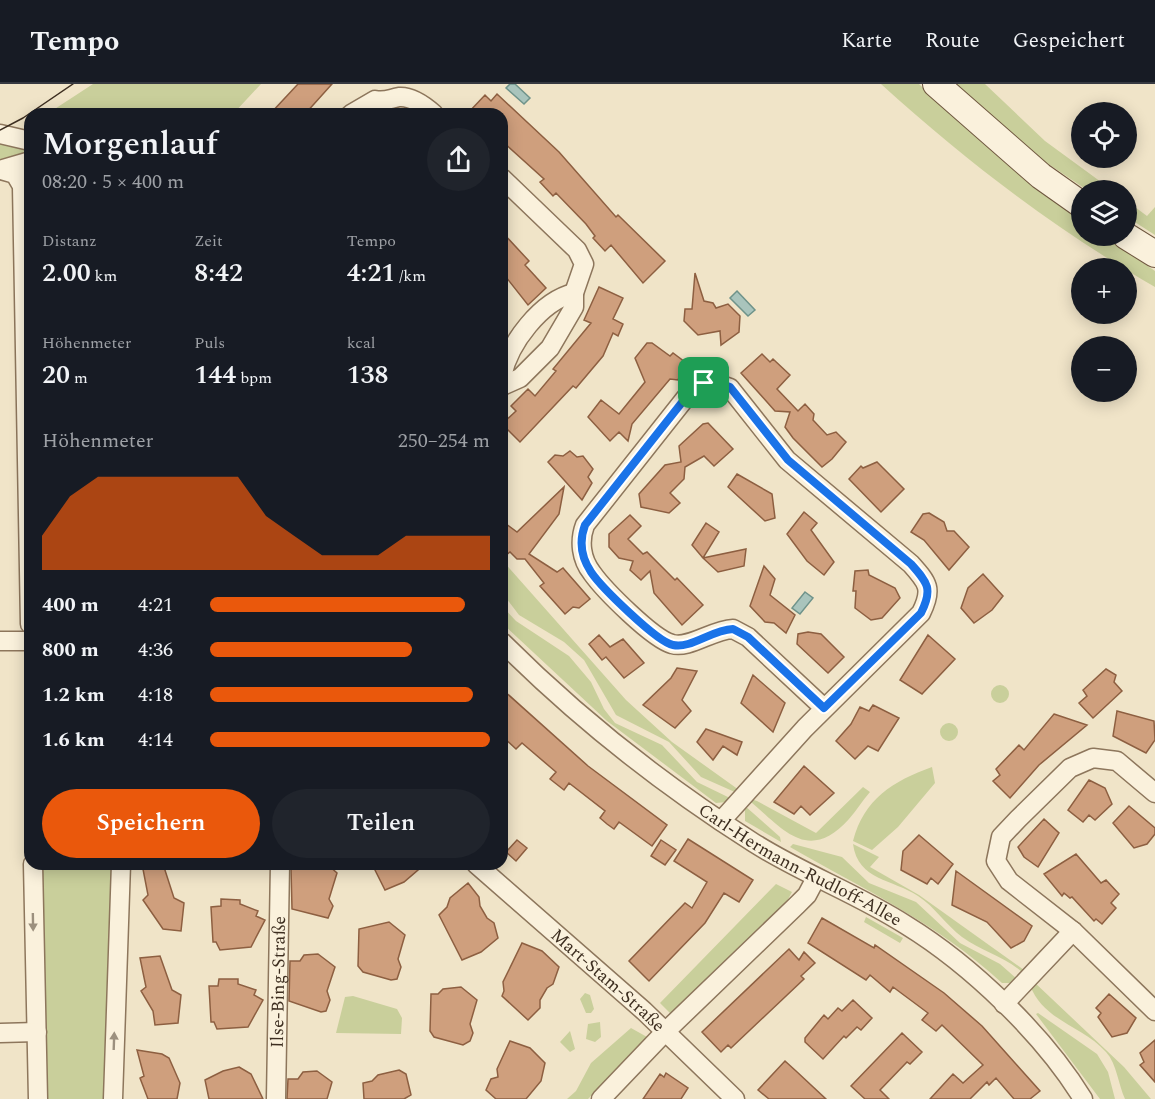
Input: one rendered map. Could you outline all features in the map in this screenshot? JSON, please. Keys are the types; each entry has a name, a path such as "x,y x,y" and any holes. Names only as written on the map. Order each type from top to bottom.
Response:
{"main road":[{"path":"936,84 1041,176 1071,197"},
{"path":"1137,243 1155,254"}],"street":[{"path":"361,108 375,100 385,108 401,97 423,104 427,108"},
{"path":"0,134 24,140"},
{"path":"1,170 24,163"},
{"path":"1,170 15,174 22,186 24,296"},
{"path":"508,184 577,250 584,264 574,293 574,307 550,348 520,378 508,383"},
{"path":"508,360 525,329 559,296 574,293"},
{"path":"721,821 824,708 921,613 929,598 927,581 911,564 788,460 730,387 716,382 704,383 691,391 585,525 580,538 582,553 591,573 653,635 673,645 690,644 707,634 733,629 748,637 824,708"},
{"path":"0,641 24,641"},
{"name":"Carl-Hermann-Rudloff-Allee","path":"508,648 594,728 645,768 721,821 816,878 906,924 958,963 1004,1004 1042,1043 1083,1099"},
{"path":"1155,793 1117,761 1093,758 1070,768 1000,837 996,861 1009,881 1073,932 1155,1011"},
{"path":"33,870 38,1099"},
{"path":"113,1099 121,870"},
{"name":"Ilse-Bing-Straße","path":"276,1099 280,870"},
{"name":"Mart-Stam-Straße","path":"483,870 644,1011 664,1033 676,1041 735,1099"},
{"path":"601,1099 664,1033 802,900 816,878"},
{"path":"1004,1004 1073,932"},
{"path":"0,1033 37,1032"}],"green space":[{"path":"93,84 261,84 239,108 56,108"},
{"path":"881,84 919,84 998,155 1071,212 1071,234 980,168"},
{"path":"951,84 985,84 1045,141 1071,160 1071,168 1082,168 1098,180 1072,180 1035,155"},
{"path":"4,142 24,149 24,155 0,163 0,144"},
{"path":"1155,207 1155,235 1137,223 1137,208 1147,216"},
{"path":"1088,246 1119,246 1136,258 1107,258"},
{"path":"1137,259 1155,271 1155,287 1137,276"},
{"path":"508,567 626,700 672,742 739,790 737,793 701,777 669,742 616,715 584,660 564,642 519,615 508,601"},
{"path":"508,612 516,621 569,656 591,682 604,709 615,723 662,745 697,782 732,799 716,803 607,721 508,629"},
{"path":"996,685 1004,685 1009,690 1007,701 996,703 991,698 991,690"},
{"path":"945,723 953,723 958,728 956,739 945,741 940,736 940,728"},
{"path":"932,767 935,783 898,827 872,850 853,841 864,814 882,794 893,785"},
{"path":"863,787 870,792 852,816 835,832 822,839 809,841 786,832 751,802 751,799 757,801 816,833"},
{"path":"745,806 780,837 781,842 745,821"},
{"path":"793,844 842,857 869,883 916,902 960,943 1000,964 1017,979 1011,983 1002,983 952,942 873,893 790,847"},
{"path":"853,844 879,857 870,867 919,895 1024,970 1022,972 962,937 918,896 869,872 856,856"},
{"path":"40,870 112,870 105,1099 42,1099"},
{"path":"776,884 792,892 786,903 671,1014 660,1003"},
{"path":"866,917 903,938 900,943 864,922"},
{"path":"1033,981 1124,1067 1151,1099 1125,1099 1110,1057 1097,1043 1044,1007 1030,985"},
{"path":"585,993 590,995 594,1009 591,1013 586,1013 580,999"},
{"path":"353,996 397,1009 402,1018 401,1034 336,1033 345,997"},
{"path":"1038,1013 1097,1054 1108,1072 1115,1099 1100,1099 1036,1014"},
{"path":"600,1022 601,1037 595,1042 586,1039 588,1024"},
{"path":"631,1028 647,1037 644,1041 588,1099 567,1099 576,1091 591,1063"},
{"path":"570,1031 575,1049 570,1052 560,1042"}],"water":[{"path":"510,84 515,84 530,98 524,104 506,88"},
{"path":"737,291 755,310 748,316 730,298"},
{"path":"805,592 813,598 800,614 792,608"}],"building":[{"path":"298,84 332,84 310,108 276,108"},
{"path":"497,94 559,152 616,217 618,215 665,261 643,283 611,245 605,251 593,238 595,236 586,224 556,193 553,196 540,182 544,179 508,146 508,108 473,108 485,95 491,101"},
{"path":"508,238 529,261 525,265 546,288 528,305 508,280"},
{"path":"695,273 704,301 713,303 716,308 728,304 740,316 739,332 721,345 720,331 698,335 684,321 685,309 692,309"},
{"path":"599,287 623,298 613,319 623,324 618,336 613,333 603,356 576,388 573,386 520,442 508,430 508,418 516,411 511,406 528,389 535,396 556,371 553,369 591,323 584,320"},
{"path":"647,343 652,343 670,356 673,353 685,362 678,380 670,379 632,424 628,441 619,432 610,441 588,417 601,400 619,414 645,382 635,358"},
{"path":"762,354 770,362 773,359 790,375 777,389 798,411 805,404 814,414 813,420 827,435 836,432 846,442 822,467 785,427 790,412 775,411 741,373"},
{"path":"708,423 733,449 714,466 704,456 685,467 684,479 670,493 680,503 669,513 641,507 639,494 665,465 681,462 679,446 703,424"},
{"path":"570,451 577,457 583,456 593,469 588,477 592,483 582,500 548,462 555,455 563,456"},
{"path":"877,462 904,489 881,512 849,479 861,466 863,468"},
{"path":"737,474 772,494 775,518 765,521 728,487"},
{"path":"564,487 559,514 529,554 557,572 563,568 590,599 579,608 573,607 565,614 540,586 544,583 525,559 517,559 510,552 508,554 508,525 517,532"},
{"path":"804,512 817,523 811,530 834,562 824,575 807,561 787,534"},
{"path":"929,513 944,522 947,531 954,531 969,547 949,570 924,540 911,532 923,514"},
{"path":"630,515 641,526 628,539 643,554 647,552 675,580 677,578 703,605 682,625 654,593 650,571 641,580 630,570 633,561 619,558 609,547 609,534"},
{"path":"706,523 719,532 703,558 692,545"},
{"path":"746,549 744,566 718,572 703,558"},
{"path":"764,566 775,579 770,595 795,615 786,633 774,623 765,622 750,606"},
{"path":"868,570 869,575 895,588 900,598 882,618 871,620 855,608 856,591 853,591 855,571"},
{"path":"983,574 1003,596 992,610 974,623 961,608 968,588"},
{"path":"808,632 821,634 844,657 828,673 797,644 798,634"},
{"path":"599,635 610,647 623,639 644,663 624,678 606,657 602,660 589,644"},
{"path":"928,635 955,659 922,694 900,680"},
{"path":"677,668 697,671 682,700 691,711 675,728 643,705 671,678"},
{"path":"1106,669 1116,675 1114,682 1122,691 1093,718 1079,703 1087,696 1083,690"},
{"path":"753,675 785,703 773,732 741,703"},
{"path":"508,694 588,766 667,825 652,846 619,822 614,829 600,818 605,811 569,783 564,790 550,779 556,772 522,743 516,749 508,742"},
{"path":"873,705 899,718 878,751 868,746 855,759 836,741 851,724 860,707 869,711"},
{"path":"1117,711 1154,721 1155,740 1146,753 1113,736"},
{"path":"1054,714 1087,725 1039,765 1010,798 993,781 1000,775 996,769 1019,745 1024,750"},
{"path":"706,729 742,742 737,755 723,746 713,760 697,742"},
{"path":"804,766 834,793 810,815 801,806 794,814 774,802"},
{"path":"1089,780 1105,788 1112,804 1095,820 1089,815 1083,822 1068,810"},
{"path":"1129,806 1155,828 1155,834 1147,844 1134,848 1113,823"},
{"path":"1044,819 1059,833 1038,867 1024,857 1018,847"},
{"path":"919,835 953,864 938,884 931,878 927,884 901,870 903,851"},
{"path":"688,839 753,880 739,902 724,893 705,923 649,981 629,961 685,903 692,908 707,882 674,861"},
{"path":"517,840 527,848 516,861 508,854 508,850"},
{"path":"661,840 676,850 665,865 651,856"},
{"path":"1076,854 1101,883 1106,880 1119,894 1111,903 1116,908 1102,924 1096,919 1094,921 1072,897 1064,893 1062,896 1044,874"},
{"path":"143,870 165,870 174,898 184,903 181,931 163,929 143,900 148,895"},
{"path":"291,870 334,870 337,873 329,899 333,906 328,918 292,909"},
{"path":"375,870 418,870 404,882 385,890"},
{"path":"956,871 1032,926 1024,941 1011,948 987,922 952,905"},
{"path":"468,883 479,897 480,906 487,918 494,923 498,938 481,952 462,960 439,915 447,907 450,898"},
{"path":"221,899 240,900 240,904 258,911 256,916 265,920 251,947 220,950 216,942 213,942 211,907 221,906"},
{"path":"822,918 874,948 875,945 944,993 982,1026 1040,1091 1030,1099 1014,1099 996,1078 989,1085 987,1082 970,1099 930,1099 953,1074 963,1083 983,1065 942,1025 936,1031 922,1020 928,1013 893,987 890,992 870,975 866,980 808,943"},
{"path":"389,922 405,935 398,959 401,967 397,979 391,980 363,972 358,966 359,929"},
{"path":"522,943 542,951 559,967 553,984 547,988 540,1000 540,1008 528,1020 502,996 503,982"},
{"path":"789,949 799,960 804,952 815,963 801,976 804,979 731,1048 728,1045 721,1052 702,1032"},
{"path":"318,954 335,967 327,991 330,1000 326,1011 321,1012 289,1001 290,961 300,961 304,955"},
{"path":"160,956 172,990 181,995 178,1023 155,1025 153,1011 141,991 146,987 140,958"},
{"path":"219,979 238,979 238,984 256,990 254,995 263,1000 248,1027 217,1029 214,1022 211,1022 209,986 218,986"},
{"path":"461,987 477,1000 470,1024 473,1033 470,1041 463,1045 434,1037 430,1031 431,994 438,994 443,989"},
{"path":"1109,994 1136,1018 1127,1033 1112,1037 1098,1017 1101,1013 1096,1008"},
{"path":"853,1000 872,1018 861,1030 857,1027 846,1038 844,1036 823,1059 805,1042 805,1038 824,1015 828,1019 838,1008 842,1011"},
{"path":"902,1033 922,1052 910,1064 907,1062 880,1090 889,1099 865,1099 851,1086"},
{"path":"1155,1040 1155,1082 1140,1065 1144,1062 1140,1053"},
{"path":"510,1041 530,1048 545,1063 541,1081 526,1099 496,1099 486,1090 491,1079 498,1077 497,1069"},
{"path":"137,1050 162,1054 169,1058 180,1083 177,1099 148,1099 140,1078 144,1076"},
{"path":"785,1061 826,1099 769,1099 758,1090"},
{"path":"239,1067 251,1074 263,1099 209,1099 205,1080 223,1071"},
{"path":"399,1070 406,1074 411,1095 404,1099 364,1099 363,1083 372,1081 378,1075"},
{"path":"317,1071 332,1082 327,1099 287,1099 288,1079 298,1079 303,1072"},
{"path":"666,1073 688,1088 681,1099 643,1099 660,1074 664,1077"}],"tram line":[{"path":"38,108 73,84"},
{"path":"0,130 24,117"}],"route":[{"path":"716,382 730,387 788,460 911,564 927,581 929,598 921,613 824,708 748,637 733,629 720,629 690,644 673,645 653,635 591,573 582,553 580,538 585,525 691,391 704,383 716,382"}]}
